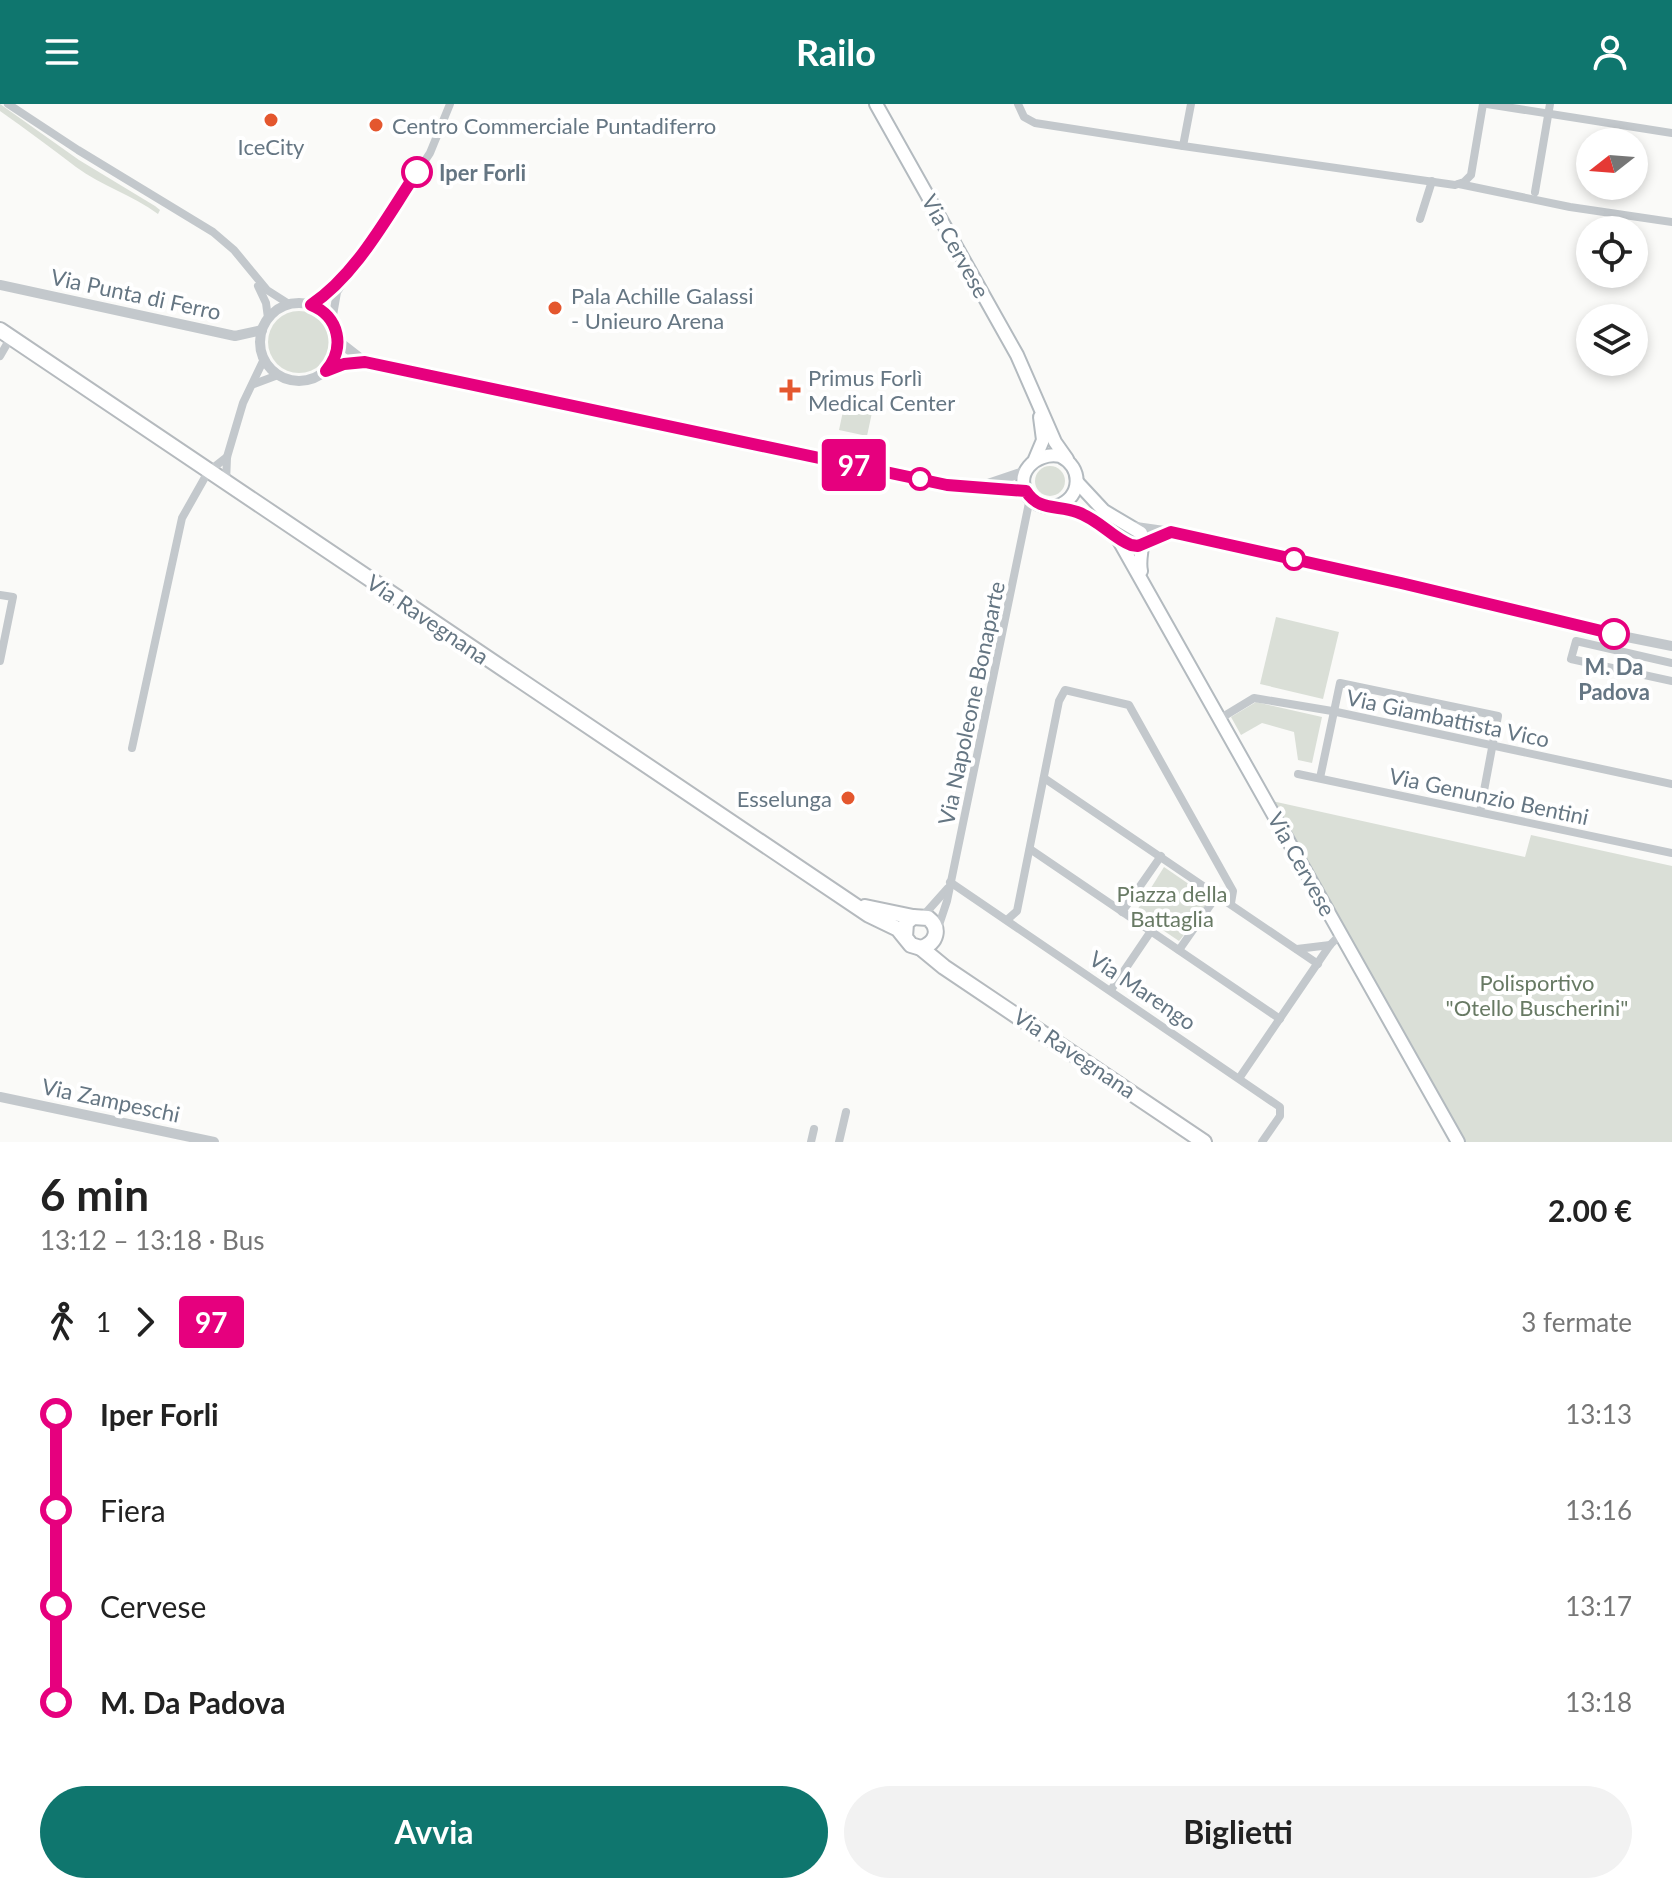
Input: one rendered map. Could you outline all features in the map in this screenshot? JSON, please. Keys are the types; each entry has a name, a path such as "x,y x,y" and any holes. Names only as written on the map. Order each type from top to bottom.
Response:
{"main road":[{"name":"Via Cervese","path":"876,104 1017,355 1055,442 1075,470 1077,482 1104,511 1136,527 1141,533 1143,543 1139,562 1146,586"},
{"name":"Via Ravegnana","path":"5,333 869,915 898,929 905,937"},
{"name":"Via Cervese","path":"1033,390 1043,440 1035,459"},
{"path":"1028,495 1026,471 1035,459 1051,454 1067,459"},
{"path":"1051,507 1072,496 1077,482"},
{"name":"Via Cervese","path":"1028,495 1051,507 1094,519 1131,545 1143,543"},
{"name":"Via Cervese","path":"1117,537 1458,1142"},
{"name":"Via Ravegnana","path":"857,905 918,916"},
{"path":"935,936 921,948 911,945 905,937 906,923 918,916 932,921 944,967"},
{"name":"Via Ravegnana","path":"921,948 944,967 1204,1142"}],"street":[{"path":"8,104 213,232 234,250 274,297 289,304 311,305 323,311 332,321 338,341 334,360 326,371"},
{"path":"16,104 49,130"},
{"path":"332,321 337,292 430,153 450,104"},
{"path":"1018,104 1024,117 1035,123 1458,184 1570,207 1672,222"},
{"path":"1183,146 1191,104"},
{"path":"1458,184 1471,175 1485,104 1549,109 1672,133"},
{"path":"1535,192 1549,109"},
{"path":"1420,219 1432,181"},
{"path":"311,305 324,296 356,262"},
{"path":"245,264 264,296 268,318"},
{"name":"Via Punta di Ferro","path":"0,285 235,336 262,330"},
{"path":"226,483 227,457 262,355 262,330 268,318 289,304"},
{"path":"0,356 5,333"},
{"path":"235,336 262,355 278,375 290,380 302,381 344,364 365,362 934,482 1028,495"},
{"path":"338,341 365,362"},
{"path":"253,384 278,375"},
{"path":"132,748 182,518 208,472 227,457"},
{"path":"973,488 1026,471"},
{"name":"Via Napoleone Bonaparte","path":"935,936 941,923 1027,526 1028,495"},
{"path":"1027,526 1035,512 1051,507"},
{"path":"1136,527 1401,583 1577,627 1672,646"},
{"path":"1143,543 1171,532"},
{"path":"0,595 13,597 0,661"},
{"path":"1577,627 1571,659 1672,681"},
{"path":"1576,641 1672,663"},
{"path":"1320,778 1340,683 1498,716 1480,812"},
{"path":"1008,919 1017,911 1059,701 1065,690 1129,705 1233,891 1231,903"},
{"name":"Via Giambattista Vico","path":"1221,718 1254,698 1332,711 1672,784"},
{"name":"Via Genunzio Bentini","path":"1298,774 1672,853"},
{"path":"1044,778 1318,964"},
{"path":"1030,849 1280,1019"},
{"path":"1122,912 1161,856"},
{"name":"Via Napoleone Bonaparte","path":"918,916 949,885"},
{"name":"Via Marengo","path":"949,885 1008,919 1280,1107 1280,1116 1262,1142"},
{"path":"1179,950 1218,894"},
{"path":"1111,990 1151,931"},
{"path":"1240,1077 1327,949 1344,939"},
{"path":"1296,949 1327,949"},
{"name":"Via Zampeschi","path":"0,1097 214,1142"},
{"path":"839,1142 846,1112"},
{"path":"811,1142 814,1129"}],"green space":[{"path":"0,104 79,160 155,206 160,210 158,214 76,167 0,111"},
{"path":"299,311 321,320 330,342 321,364 299,373 277,364 268,342 277,320"},
{"path":"846,397 874,403 867,436 839,430"},
{"path":"1050,466 1056,467 1064,475 1064,487 1056,495 1050,496 1044,495 1036,487 1035,481 1036,475 1044,467"},
{"path":"1276,617 1339,632 1323,699 1260,684"},
{"path":"1256,702 1322,717 1312,763 1298,760 1294,732 1262,723 1241,735 1231,717"},
{"name":"Polisportivo \"Otello Buscherini\"","path":"1272,801 1525,857 1531,835 1672,866 1672,1142 1464,1142"},
{"name":"Piazza della Battaglia","path":"1164,867 1212,900 1179,941 1136,912"}],"bus line":[{"name":"97","path":"417,172 356,262 333,288 311,305 327,315 336,331 337,351 326,371 335,366 365,362 947,485 1026,491 1035,503 1045,507 1058,506 1094,519 1131,545 1138,546 1171,532 1614,634"}],"place":[{"name":"IceCity","path":"271,120"},
{"name":"Centro Commerciale Puntadiferro","path":"376,125"},
{"name":"Iper Forli","path":"417,172"},
{"name":"Pala Achille Galassi - Unieuro Arena","path":"555,308"},
{"name":"Primus Forlì Medical Center","path":"790,390"},
{"name":"M. Da Padova","path":"1614,634"},
{"name":"Esselunga","path":"848,798"}]}
